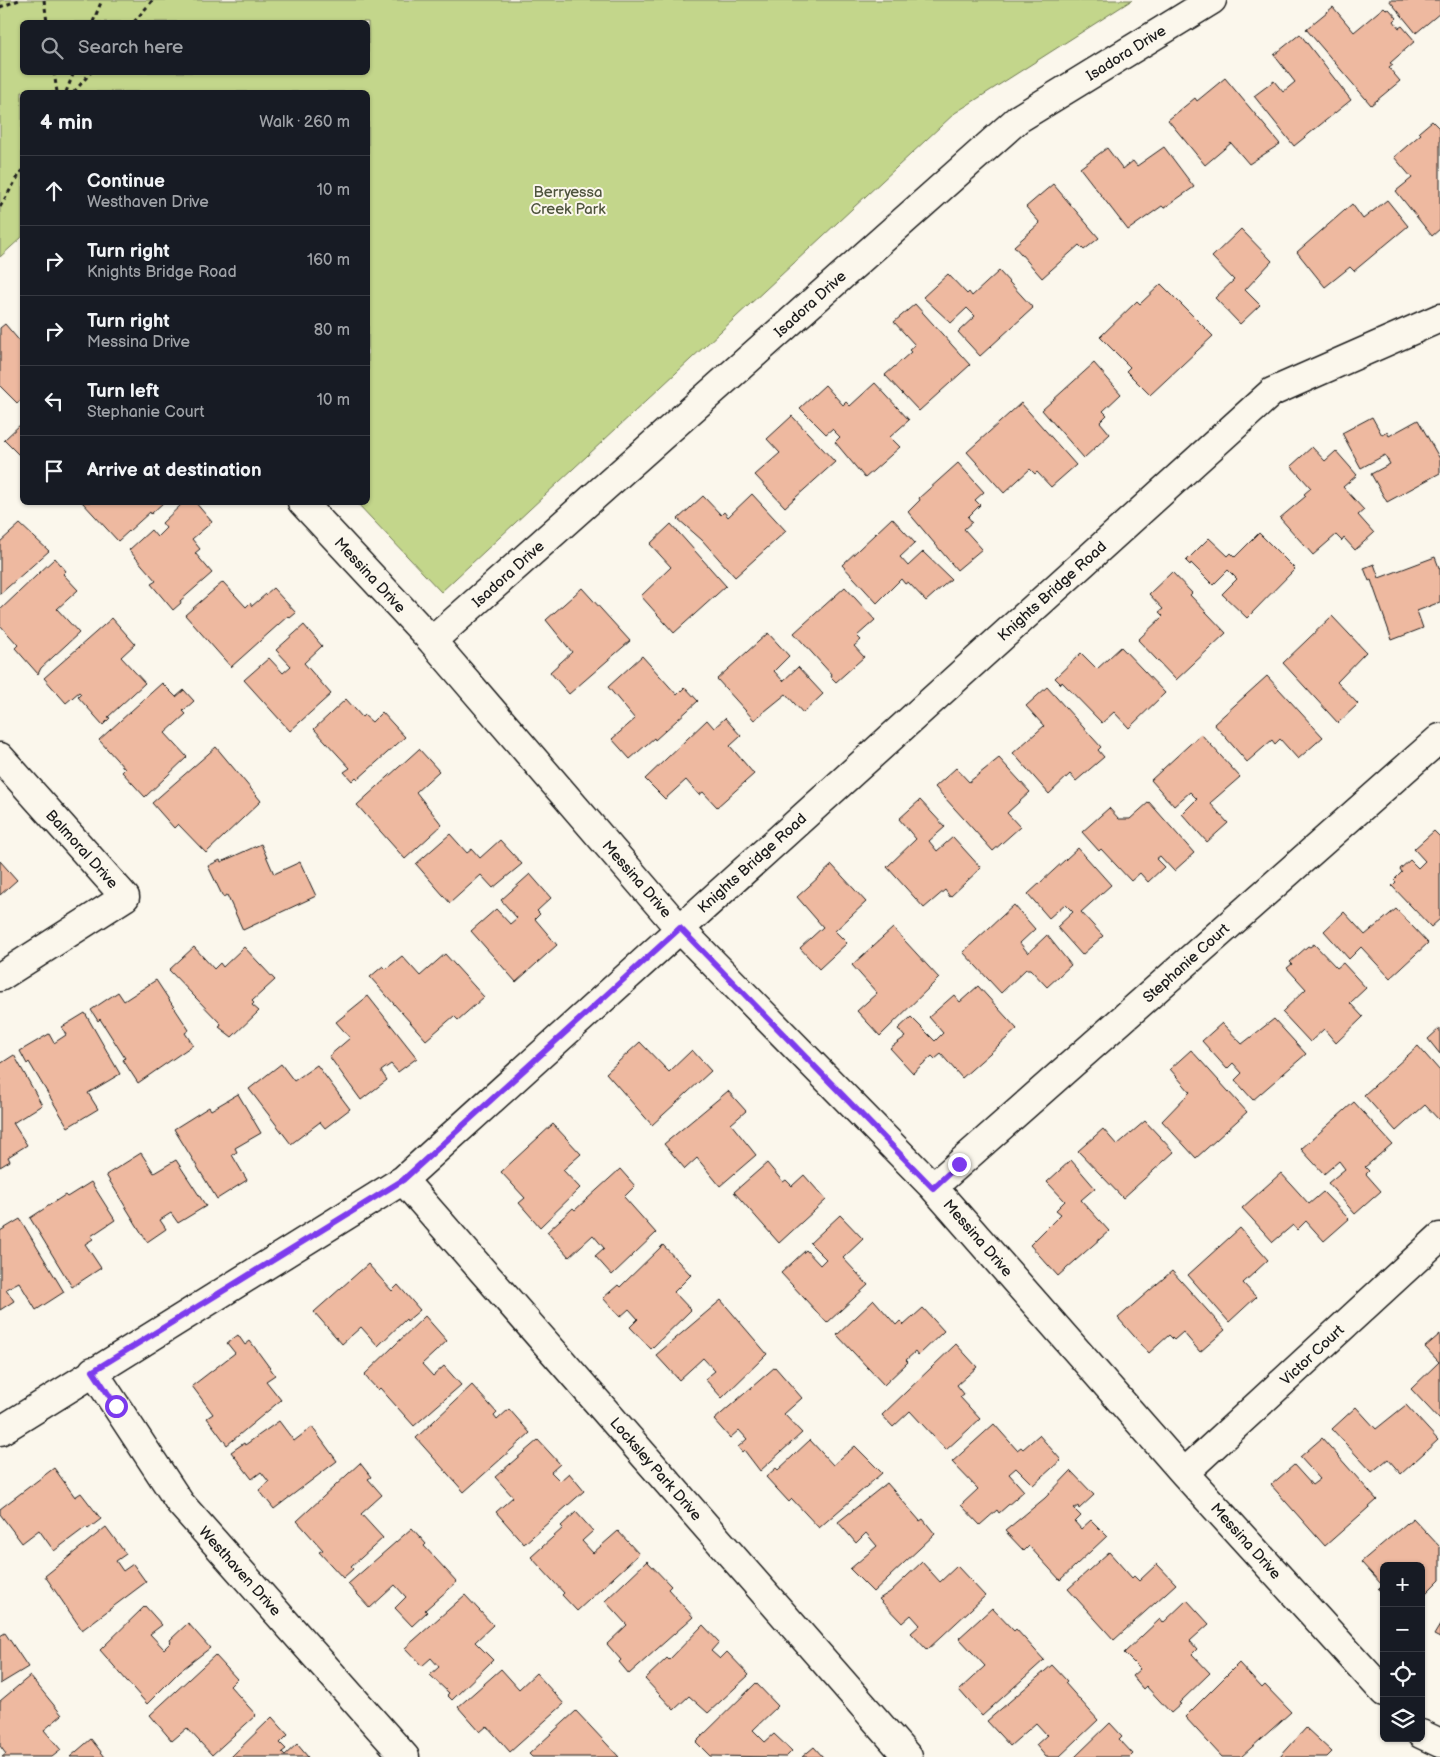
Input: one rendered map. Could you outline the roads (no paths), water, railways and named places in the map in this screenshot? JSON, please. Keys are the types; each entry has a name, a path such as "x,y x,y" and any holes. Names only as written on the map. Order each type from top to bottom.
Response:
{"street":[{"name":"Isadora Drive","path":"432,641 1018,119 1212,0"},
{"name":"Knights Bridge Road","path":"0,1431 93,1371 403,1180 1272,392 1440,318"},
{"name":"Messina Drive","path":"305,505 432,641 680,928 933,1188 1184,1473 1380,1688"},
{"name":"Stephanie Court","path":"933,1188 1440,738"},
{"name":"Balmoral Drive","path":"0,757 125,897 0,977"},
{"name":"Locksley Park Drive","path":"403,1180 908,1757"},
{"name":"Victor Court","path":"1184,1473 1440,1237"},
{"name":"Westhaven Drive","path":"93,1371 180,1503 406,1757"},
{"path":"1425,1736 1440,1743"}],"park label":[{"name":"Berryessa Creek Park","path":"568,200"}]}
